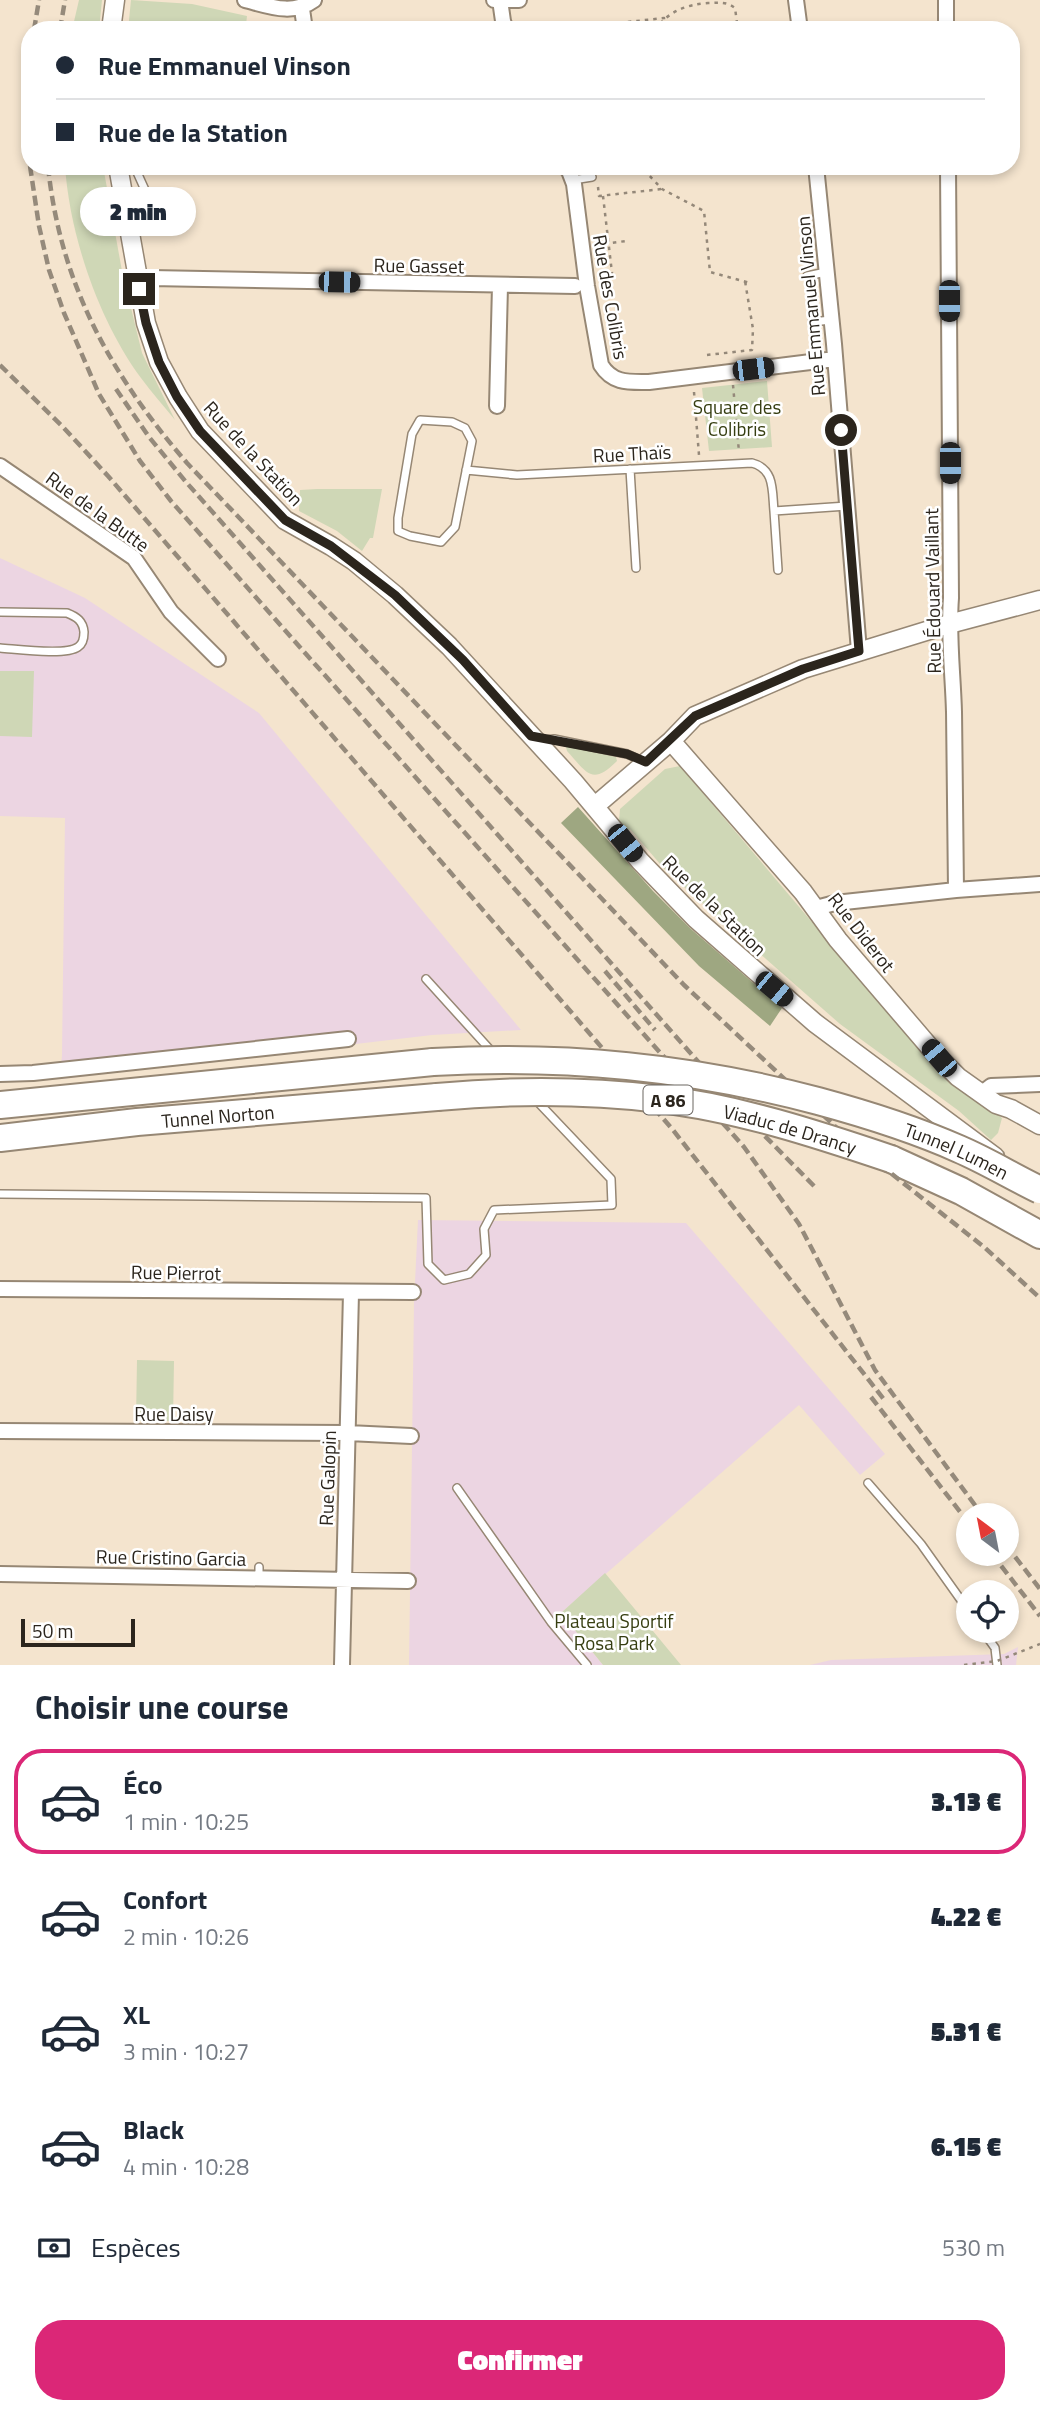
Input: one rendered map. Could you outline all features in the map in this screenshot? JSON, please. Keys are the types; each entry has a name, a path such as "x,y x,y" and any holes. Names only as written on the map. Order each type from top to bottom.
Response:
{"highway":[{"name":"Viaduc de Drancy","path":"433,1062 503,1058 624,1064 769,1088 871,1115"},
{"name":"Tunnel Norton","path":"0,1105 433,1062"},
{"name":"Viaduc de Drancy","path":"437,1097 499,1091 590,1092 662,1099 746,1116 806,1130 891,1159 961,1191 1040,1235"},
{"name":"Tunnel Norton","path":"0,1138 137,1122 437,1097"},
{"name":"Tunnel Lumen","path":"871,1115 959,1149 1040,1190"}],"street":[{"path":"112,21 115,0"},
{"path":"245,0 283,9 308,4"},
{"path":"504,21 498,0 519,0"},
{"path":"796,0 799,21"},
{"path":"946,0 946,21"},
{"name":"Rue de la Station","path":"119,175 146,323 159,362 177,397 200,431 285,520 331,546 395,595 466,663 664,887 753,971 815,1023 985,1149 1040,1196"},
{"name":"Rue des Colibris","path":"570,175 600,365 615,380 649,382 835,359"},
{"name":"Rue Emmanuel Vinson","path":"817,175 859,651"},
{"name":"Rue Édouard Vaillant","path":"948,175 949,624 954,715 956,890"},
{"name":"Rue Gasset","path":"137,281 151,278 575,286"},
{"path":"497,406 500,286"},
{"name":"Rue de la Butte","path":"0,466 134,558 171,612 218,659"},
{"path":"595,807 671,741 695,716 803,669 949,624 1040,600"},
{"name":"Rue Diderot","path":"671,741 816,908 838,940 939,1058 958,1077 996,1104 1040,1125"},
{"path":"816,908 835,903 956,890 1040,884"},
{"path":"0,1074 33,1073 348,1038"},
{"path":"982,1093 991,1086 1040,1084"},
{"name":"Rue Pierrot","path":"0,1289 413,1292"},
{"name":"Rue Galopin","path":"342,1665 351,1293"},
{"name":"Rue Daisy","path":"0,1431 348,1433 411,1436"},
{"name":"Rue Cristino Garcia","path":"0,1574 259,1572 408,1581"}],"lane":[{"path":"138,175 150,201 161,212"},
{"path":"572,180 595,177"},
{"path":"807,276 826,272"},
{"path":"812,322 831,320"},
{"path":"420,420 452,422 465,428 472,441 466,470 455,527 441,542 398,531 412,434 420,420"},
{"name":"Rue Thaïs","path":"466,470 517,475 752,463 762,466 768,472 774,511"},
{"path":"630,470 636,568"},
{"path":"778,570 774,511 847,506"},
{"path":"0,612 67,614 77,617 84,627 84,638 78,647 66,651 0,648"},
{"path":"531,736 627,754 646,762"},
{"path":"426,979 507,1068"},
{"path":"0,1195 426,1198 428,1264 444,1280 469,1274 486,1255 484,1229 494,1210 612,1205 611,1179 516,1078"},
{"path":"868,1483 921,1544 956,1593"},
{"path":"457,1488 551,1622 587,1665"},
{"path":"991,1643 995,1648 997,1665"}],"path":[{"path":"636,21 664,18 688,5 727,2 735,8 737,21"},
{"path":"649,175 662,189 704,211 710,272 751,283"},
{"path":"595,177 598,196 662,189"},
{"path":"592,318 609,314 616,312 617,316 613,320 616,339 613,340 609,314 606,285 612,273 603,196"},
{"path":"582,247 626,241"},
{"path":"707,355 751,350 754,329 745,281"},
{"path":"732,372 740,464"},
{"path":"693,376 700,466"},
{"path":"964,1665 997,1661 1040,1644"}],"shaded area":[{"path":"0,558 85,598 259,713 521,1030 432,1035 60,1079 65,818 0,816"},
{"path":"418,1220 686,1223 885,1454 860,1475 799,1405 561,1613 603,1665 409,1665 414,1303"},
{"path":"1018,1647 1016,1665 810,1665 831,1660 1004,1654"}],"green space":[{"path":"79,0 102,0 100,21 74,21"},
{"path":"131,0 192,4 247,16 246,21 129,21"},
{"path":"66,175 105,175 122,271 142,353 175,420 145,384 112,331 80,249"},
{"name":"Square des Colibris","path":"767,381 772,447 709,451 702,388"},
{"path":"382,489 373,538 370,538 362,551 337,531 299,511 300,490"},
{"path":"0,671 34,671 32,737 0,736"},
{"path":"566,747 616,757 617,761 601,773 590,774 567,751"},
{"path":"680,766 877,999 950,1077 1002,1118 998,1133 991,1140 959,1111 840,1024 667,872 630,829 626,832 619,821 620,809 665,769"},
{"path":"578,807 691,929 782,1008 770,1026 699,966 561,823"},
{"path":"137,1360 174,1361 173,1421 136,1421"},
{"name":"Plateau Sportif Rosa Park","path":"605,1573 681,1665 603,1665 561,1613"}],"railway":[{"path":"36,21 39,0"},
{"path":"62,21 65,0"},
{"path":"31,175 49,270 64,313 99,394 140,461 171,501 744,1147 799,1224 875,1370 973,1503"},
{"path":"49,175 64,250 77,289 94,326 135,396 187,463 684,985 854,1144 984,1247 1040,1298"},
{"path":"0,365 108,476 673,1130 886,1402"},
{"path":"116,389 149,437 186,482 755,1126 817,1189"},
{"path":"605,971 655,1030"},
{"path":"871,1397 956,1507"},
{"path":"1019,1562 1040,1589"},
{"path":"1001,1566 1040,1616"}],"route":[{"path":"139,289 146,323 159,362 177,397 200,431 285,520 331,546 395,595 463,660 531,736 627,754 646,762 695,716 803,669 859,651 841,430"}]}
